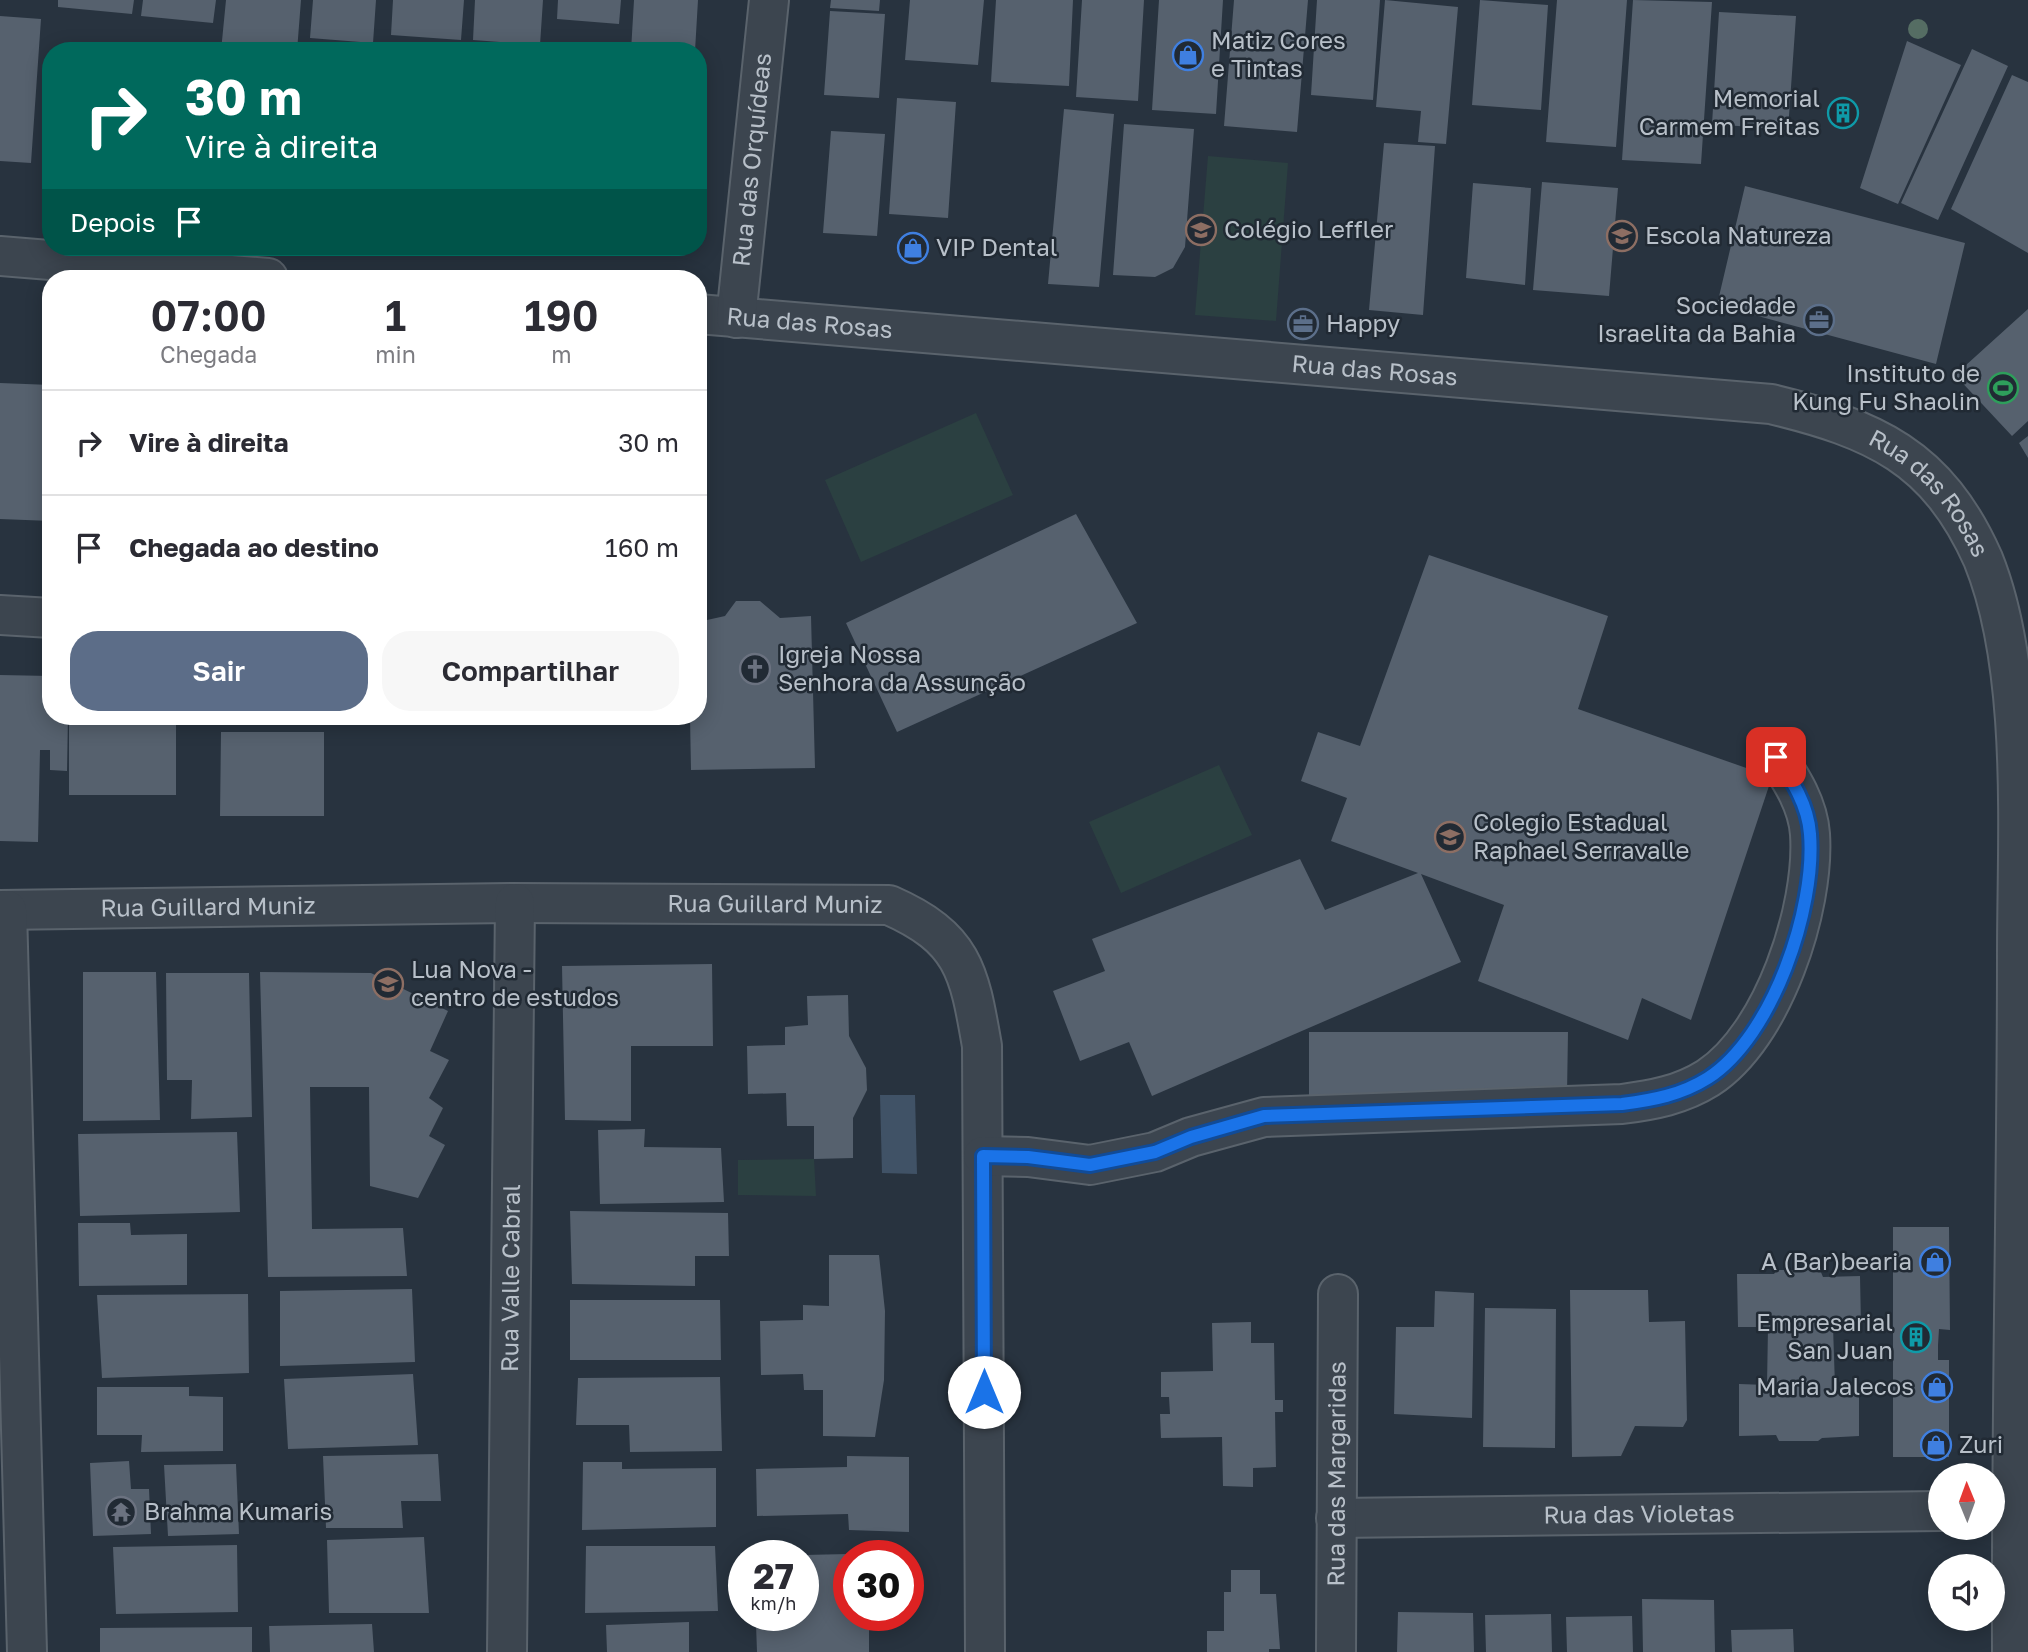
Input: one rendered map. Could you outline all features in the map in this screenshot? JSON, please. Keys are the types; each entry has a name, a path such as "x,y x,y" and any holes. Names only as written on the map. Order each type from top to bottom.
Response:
{"street":[{"name":"Rua das Orquídeas","path":"736,318 769,0"},
{"path":"0,256 171,270"},
{"name":"Rua das Rosas","path":"707,315 1771,404 1836,420 1877,437 1925,471 1954,507 1983,559 2005,626 2014,701 2022,1089 2004,1463"},
{"path":"0,615 42,617"},
{"path":"983,1156 1028,1157 1090,1165 1155,1152 1191,1137 1264,1116 1622,1104 1667,1097 1709,1077 1740,1047 1764,1013 1799,927 1809,878 1810,832 1799,791 1776,757"},
{"name":"Rua Guillard Muniz","path":"4,910 515,903 889,905 923,920 953,949 972,987 982,1046 985,1652"},
{"name":"Rua Valle Cabral","path":"507,1652 515,903"},
{"path":"4,910 13,1525 27,1652"},
{"name":"Rua das Margaridas","path":"1336,1652 1338,1294"},
{"name":"Rua das Violetas","path":"1336,1518 1928,1511"},
{"name":"Rua das Rosas","path":"2004,1540 2012,1652"}],"green space":[{"path":"1208,156 1288,163 1276,321 1195,315"},
{"path":"976,413 1013,495 861,562 825,480"},
{"path":"1219,765 1252,835 1121,893 1089,822"},
{"path":"814,1159 816,1196 738,1195 738,1160"}],"water":[{"path":"880,1095 915,1095 917,1174 882,1173"}],"building":[{"path":"58,0 134,0 132,14 58,7"},
{"path":"143,0 216,0 213,23 141,16"},
{"path":"226,0 301,0 298,42 222,42"},
{"path":"313,0 376,0 373,42 310,38"},
{"path":"393,0 464,0 461,40 391,35"},
{"path":"475,0 543,0 540,42 473,40"},
{"path":"558,0 621,0 619,24 557,19"},
{"path":"634,0 698,0 696,42 632,42"},
{"path":"831,0 880,0 879,11 830,8"},
{"path":"910,0 984,0 978,65 905,60"},
{"path":"996,0 1073,0 1069,86 991,82"},
{"path":"1082,0 1144,0 1138,101 1076,97"},
{"name":"Matiz Cores e Tintas","path":"1159,0 1223,0 1216,114 1152,110"},
{"path":"1234,0 1308,0 1297,132 1224,126"},
{"path":"1317,0 1380,0 1373,100 1311,95"},
{"path":"1385,0 1458,7 1446,144 1418,142 1421,111 1376,107"},
{"path":"1480,0 1548,5 1541,110 1472,105"},
{"path":"1557,0 1627,0 1616,147 1546,142"},
{"path":"1633,0 1712,2 1701,164 1622,160"},
{"path":"830,11 885,14 879,98 824,95"},
{"path":"1719,12 1796,16 1788,130 1712,124"},
{"path":"0,16 41,19 31,163 0,161"},
{"path":"1907,41 1961,65 1898,204 1860,188"},
{"path":"1972,49 2008,66 1938,220 1901,203"},
{"path":"2012,75 2028,82 2028,253 1951,209"},
{"path":"897,98 956,102 948,218 889,214"},
{"path":"1064,109 1114,114 1099,287 1048,284"},
{"path":"1124,124 1194,129 1185,247 1173,268 1155,277 1113,275"},
{"path":"831,131 885,134 877,236 823,233"},
{"path":"1384,143 1435,146 1423,315 1369,310"},
{"path":"1542,182 1618,188 1609,296 1533,290"},
{"path":"1473,183 1531,188 1525,285 1466,278"},
{"path":"1745,186 1965,243 1936,364 1717,305"},
{"path":"2028,309 2028,421 2012,436 1955,375"},
{"path":"0,383 42,385 42,521 0,519"},
{"path":"2028,436 2028,458 2019,443"},
{"path":"1076,514 1137,623 897,732 846,623"},
{"path":"1429,555 1608,616 1578,709 1772,777 1691,1020 1642,998 1628,1040 1478,981 1504,905 1421,874 1461,962 1152,1096 1129,1042 1080,1061 1053,991 1105,971 1092,939 1300,859 1325,910 1418,873 1331,841 1347,798 1301,781 1318,732 1360,746"},
{"name":"Igreja Nossa Senhora da Assunção","path":"736,601 760,601 780,618 811,616 815,768 691,770 690,725 707,725 707,620 725,616"},
{"path":"0,675 42,676 42,725 68,725 67,771 50,770 50,750 40,750 38,842 0,841"},
{"path":"69,725 176,725 176,795 69,795"},
{"path":"221,732 324,732 324,816 220,816"},
{"path":"712,964 713,1046 631,1046 631,1121 565,1120 562,966"},
{"path":"83,972 156,972 160,1120 83,1121"},
{"path":"260,972 371,973 448,1011 430,1051 449,1060 429,1098 443,1108 429,1136 445,1145 418,1198 370,1186 369,1087 310,1087 312,1229 403,1228 407,1276 268,1277"},
{"path":"166,973 249,973 252,1117 191,1119 192,1080 167,1080"},
{"path":"848,995 849,1036 866,1068 867,1090 853,1118 853,1158 814,1159 814,1126 787,1126 786,1093 748,1094 747,1046 785,1045 785,1027 808,1025 807,996"},
{"path":"1309,1032 1568,1032 1567,1094 1309,1095"},
{"path":"645,1129 644,1147 721,1148 724,1202 600,1204 598,1130"},
{"path":"237,1132 240,1212 80,1216 78,1134"},
{"path":"570,1211 728,1213 729,1256 695,1256 695,1286 572,1284"},
{"path":"78,1223 130,1223 131,1235 187,1234 187,1285 79,1286"},
{"name":"Empresarial San Juan","path":"1893,1227 1949,1227 1950,1330 1939,1329 1938,1360 1949,1360 1949,1457 1893,1457"},
{"path":"829,1255 879,1255 885,1311 884,1380 875,1437 823,1436 823,1390 804,1390 803,1374 761,1375 760,1321 803,1320 803,1305 829,1306"},
{"path":"1777,1270 1820,1270 1823,1277 1860,1276 1861,1326 1833,1326 1835,1386 1859,1385 1859,1436 1822,1438 1818,1441 1779,1441 1776,1435 1739,1436 1739,1384 1767,1385 1768,1327 1738,1327 1737,1274 1774,1274"},
{"path":"412,1289 415,1362 280,1366 280,1291"},
{"path":"1570,1290 1648,1290 1649,1322 1685,1321 1687,1420 1683,1427 1635,1426 1621,1456 1572,1457"},
{"path":"1435,1291 1474,1293 1472,1418 1394,1414 1396,1327 1434,1327"},
{"path":"248,1294 249,1373 102,1378 97,1295"},
{"path":"570,1300 720,1300 721,1360 570,1360"},
{"path":"1485,1308 1556,1309 1555,1448 1483,1447"},
{"path":"1251,1322 1251,1343 1274,1343 1275,1400 1283,1400 1283,1412 1275,1412 1276,1467 1253,1468 1253,1487 1223,1486 1222,1437 1161,1438 1160,1414 1170,1414 1169,1397 1161,1397 1161,1372 1213,1371 1212,1323"},
{"path":"413,1374 418,1445 288,1449 284,1379"},
{"path":"720,1377 722,1451 630,1452 629,1425 576,1425 578,1378"},
{"path":"97,1387 189,1387 189,1396 223,1397 223,1451 141,1452 142,1435 97,1435"},
{"path":"438,1454 441,1501 401,1501 403,1528 326,1528 323,1456"},
{"path":"847,1456 909,1457 909,1532 849,1530 848,1514 757,1516 756,1469 847,1467"},
{"name":"Brahma Kumaris","path":"129,1461 131,1489 149,1489 151,1534 93,1536 90,1463"},
{"path":"583,1462 622,1462 622,1469 716,1468 716,1527 582,1530"},
{"path":"236,1464 239,1534 168,1536 164,1465"},
{"path":"424,1537 429,1613 329,1613 327,1540"},
{"path":"237,1545 238,1612 116,1614 113,1547"},
{"path":"586,1546 715,1546 718,1611 585,1613"},
{"path":"833,1554 833,1631 869,1631 869,1652 757,1652 756,1631 819,1631 819,1555"},
{"path":"1231,1570 1260,1570 1260,1594 1276,1594 1280,1649 1269,1649 1269,1652 1207,1652 1207,1631 1224,1631 1224,1592 1231,1592"},
{"path":"1642,1599 1714,1600 1715,1652 1643,1652"},
{"path":"1398,1612 1473,1613 1474,1652 1397,1652"},
{"path":"1551,1614 1552,1652 1486,1652 1485,1615"},
{"path":"1632,1616 1633,1652 1567,1652 1566,1617"},
{"path":"689,1622 689,1652 607,1652 606,1625"},
{"path":"372,1624 374,1652 270,1652 269,1626"},
{"path":"252,1627 252,1652 100,1652 100,1628"},
{"path":"1793,1629 1794,1652 1732,1652 1731,1630"}],"place":[{"name":"Matiz Cores e Tintas","path":"1188,55"},
{"name":"Memorial Carmem Freitas","path":"1843,113"},
{"name":"Colégio Leffler","path":"1201,230"},
{"name":"Escola Natureza","path":"1622,236"},
{"name":"VIP Dental","path":"913,248"},
{"name":"Sociedade Israelita da Bahia","path":"1819,320"},
{"name":"Happy","path":"1303,324"},
{"name":"Instituto de Kung Fu Shaolin","path":"2003,388"},
{"name":"Igreja Nossa Senhora da Assunção","path":"755,669"},
{"name":"Colegio Estadual Raphael Serravalle","path":"1450,837"},
{"name":"Lua Nova - centro de estudos","path":"388,984"},
{"name":"A (Bar)bearia","path":"1935,1262"},
{"name":"Empresarial San Juan","path":"1916,1337"},
{"name":"Maria Jalecos","path":"1937,1387"},
{"name":"Zuri","path":"1936,1445"},
{"name":"Brahma Kumaris","path":"121,1512"}],"route":[{"path":"984,1392 983,1156 1028,1157 1090,1165 1121,1161 1155,1152 1191,1137 1264,1116 1622,1104 1667,1097 1709,1077 1740,1047 1764,1013 1799,927 1809,878 1810,832 1799,791 1776,757"}]}
